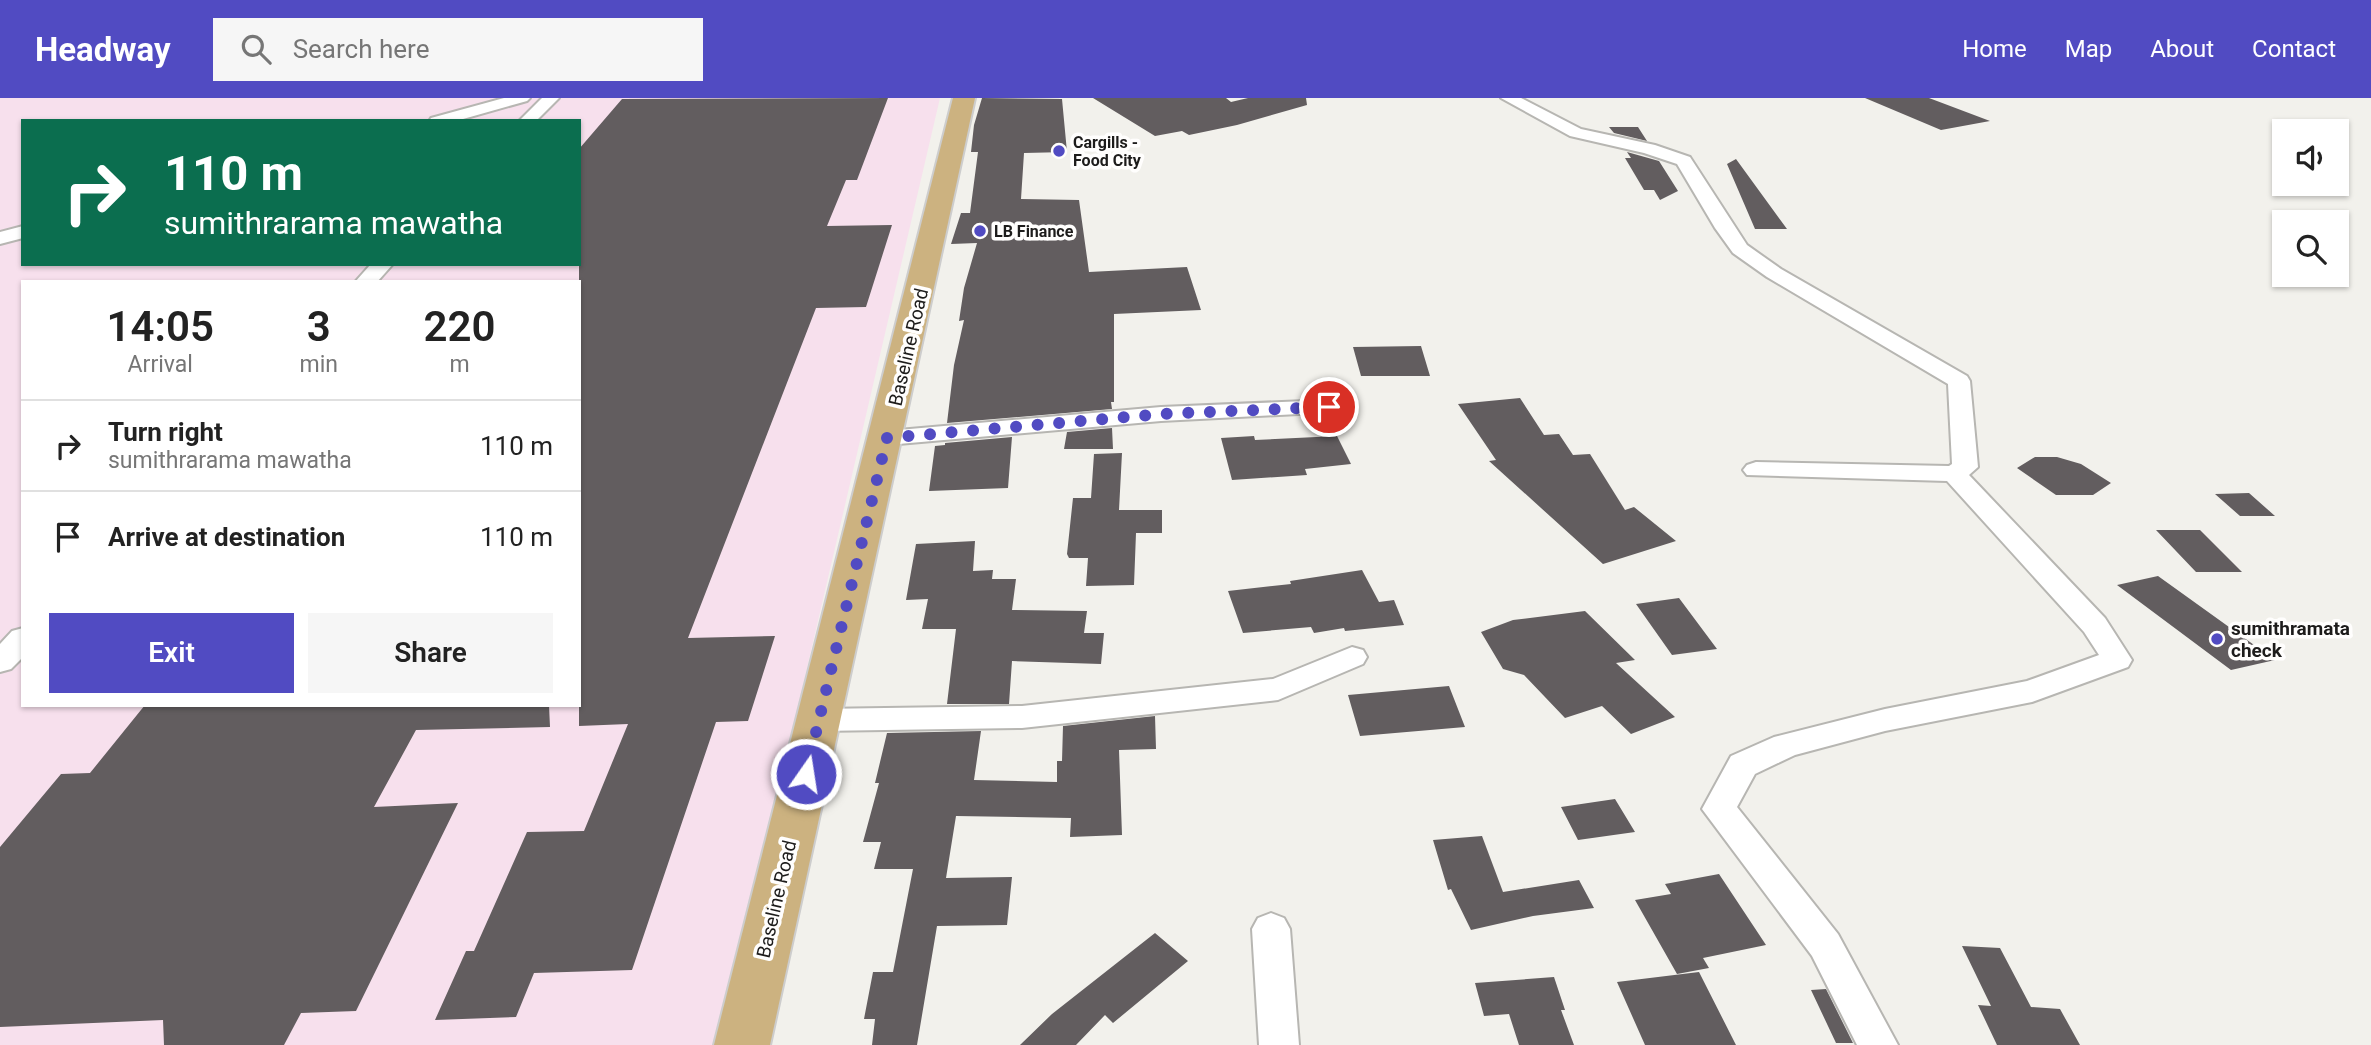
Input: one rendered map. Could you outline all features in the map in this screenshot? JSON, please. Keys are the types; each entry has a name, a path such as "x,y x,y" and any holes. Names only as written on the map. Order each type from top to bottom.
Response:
{"main road":[{"name":"Baseline Road","path":"742,1045 887,438 964,98"}],"street":[{"path":"444,119 522,98"},
{"path":"529,119 551,98"},
{"path":"1509,98 1576,133 1649,149 1684,161 1724,228 1740,249 1774,273 1959,381 1965,467 1954,474 1756,470"},
{"path":"0,238 21,233"},
{"path":"367,280 381,266"},
{"path":"887,438 1161,414 1329,407"},
{"path":"1878,1045 1825,945 1718,809 1743,765 1786,745 1885,719 2032,691 2116,660 2095,625 1954,474"},
{"path":"0,662 21,640"},
{"path":"819,720 1021,717 1278,689 1352,657"},
{"path":"1271,929 1279,1045"}],"shaded area":[{"path":"0,98 940,98 719,1045 0,1045"}],"building":[{"path":"888,98 857,180 846,180 827,226 892,225 866,307 816,308 688,638 775,636 748,721 716,722 632,970 534,973 516,1017 435,1020 466,951 474,951 527,832 584,831 628,724 579,726 581,147 622,99"},
{"path":"982,98 1062,99 1067,152 1024,153 1021,199 1079,200 1089,272 1187,267 1201,310 1114,314 1112,409 947,423 954,365 964,320 959,321 964,288 977,243 951,244 961,213 970,213 978,152 971,152 974,125"},
{"path":"1093,98 1226,98 1231,102 1248,98 1306,98 1307,105 1237,125 1189,135 1182,131 1155,136"},
{"path":"1865,98 1929,98 1990,121 1941,130"},
{"path":"1609,127 1638,127 1647,141 1614,133"},
{"path":"1627,152 1659,161 1678,191 1660,200 1654,190 1644,190 1625,158 1631,158"},
{"path":"1736,159 1787,229 1755,229 1727,164"},
{"path":"1421,346 1430,376 1361,376 1353,347"},
{"path":"1520,398 1544,435 1559,434 1573,455 1590,454 1625,510 1634,507 1676,541 1603,564 1489,461 1496,460 1458,404"},
{"path":"1112,428 1113,449 1064,449 1067,432"},
{"path":"1254,436 1255,440 1337,436 1351,464 1305,469 1307,475 1232,480 1221,438"},
{"path":"1012,437 1008,488 929,491 935,446"},
{"path":"1122,453 1119,510 1162,510 1162,533 1136,533 1134,585 1086,586 1088,558 1069,558 1067,554 1073,498 1091,498 1094,454"},
{"path":"2035,457 2057,457 2081,464 2111,483 2093,495 2056,495 2017,468"},
{"path":"2249,493 2275,516 2240,516 2215,494"},
{"path":"2156,530 2200,530 2242,572 2196,572"},
{"path":"975,541 973,571 993,570 992,579 1016,579 1012,610 1087,611 1084,633 1104,633 1101,664 1012,661 1009,704 947,704 956,629 922,629 928,599 906,600 916,544"},
{"path":"1362,570 1379,602 1394,600 1404,625 1345,631 1344,628 1314,633 1311,627 1243,633 1228,591 1291,584 1290,581"},
{"name":"sumithramata check","path":"2158,576 2275,660 2231,670 2117,585"},
{"path":"1679,598 1717,649 1672,655 1636,604"},
{"path":"1585,611 1635,660 1616,663 1675,717 1631,734 1602,706 1565,718 1524,675 1503,669 1481,632 1513,620"},
{"path":"1449,686 1465,727 1360,736 1348,695"},
{"path":"143,707 549,707 550,727 416,730 374,807 458,803 356,1011 301,1013 284,1045 164,1045 163,1020 0,1027 0,847 61,774 90,773"},
{"path":"1155,716 1156,749 1119,750 1122,835 1070,837 1071,818 956,816 946,878 1012,877 1007,925 937,926 917,1045 872,1045 875,1019 864,1019 873,972 893,972 913,869 874,869 881,842 863,842 879,783 875,783 887,733 981,731 974,780 1057,782 1057,761 1062,761 1063,726"},
{"path":"1615,799 1635,832 1578,840 1561,807"},
{"path":"1482,836 1503,892 1579,880 1594,908 1533,916 1471,930 1451,889 1448,890 1433,840"},
{"path":"1719,874 1766,945 1703,958 1709,968 1677,974 1635,900 1671,894 1665,884"},
{"path":"1155,933 1188,961 1113,1023 1105,1015 1076,1045 1020,1045 1052,1014"},
{"path":"1962,946 2000,948 2031,1007 2060,1009 2080,1045 1997,1045 1978,1005 1991,1006"},
{"path":"1699,972 1736,1045 1645,1045 1617,982"},
{"path":"1554,977 1565,1010 1561,1010 1574,1045 1519,1045 1509,1014 1484,1016 1475,983"},
{"path":"1826,989 1853,1043 1836,1043 1811,990"}],"place":[{"name":"Cargills - Food City","path":"1059,151"},
{"name":"LB Finance","path":"980,231"},
{"name":"sumithramata check","path":"2217,639"}],"route":[{"path":"806,774 887,438 1161,414 1329,407"}]}
